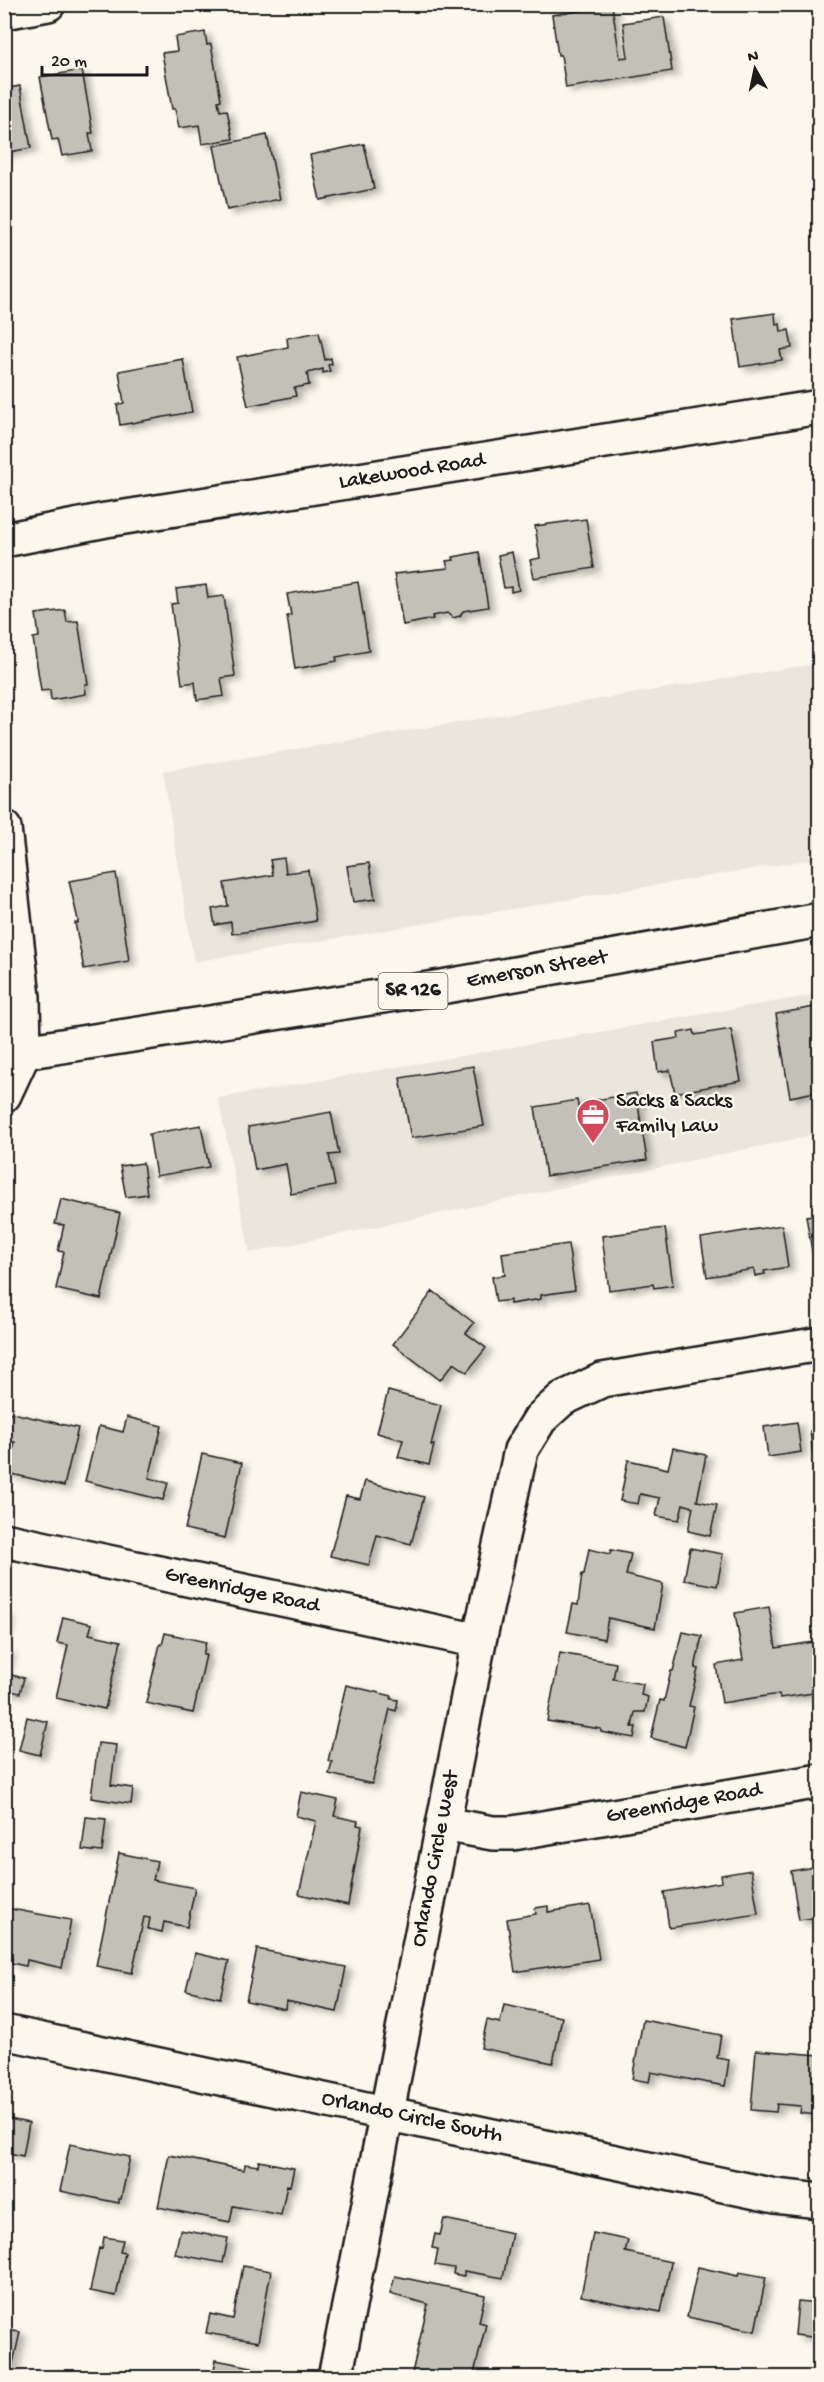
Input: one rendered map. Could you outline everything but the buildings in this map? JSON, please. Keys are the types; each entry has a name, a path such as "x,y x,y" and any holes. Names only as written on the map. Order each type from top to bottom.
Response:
{"street":[{"path":"4,12 48,4"},
{"name":"Lakewood Road","path":"4,540 106,520 819,407"},
{"path":"4,828 23,997 14,1053 4,1095"},
{"name":"Emerson Street","path":"14,1053 441,987 819,920"},
{"name":"Orlando Circle West","path":"335,2378 478,1641 521,1450 540,1419 562,1399 602,1380 819,1344"},
{"name":"Greenridge Road","path":"4,1540 478,1641"},
{"name":"Greenridge Road","path":"443,1824 493,1833 513,1833 819,1781"},
{"name":"Orlando Circle South","path":"4,2032 775,2196 819,2201"}],"shaded area":[{"path":"819,663 819,858 194,962 163,771"},
{"path":"819,994 819,1134 250,1253 218,1098"}],"place":[{"name":"Sacks & Sacks Family Law","path":"593,1144"}]}
